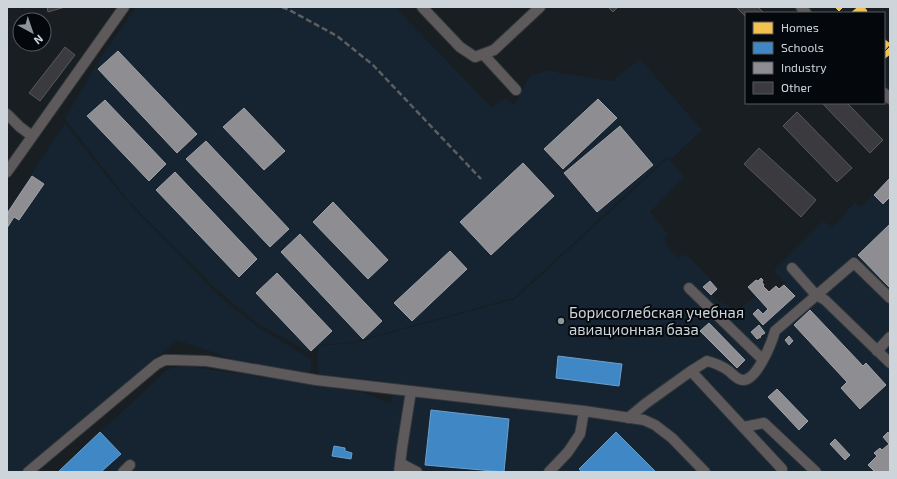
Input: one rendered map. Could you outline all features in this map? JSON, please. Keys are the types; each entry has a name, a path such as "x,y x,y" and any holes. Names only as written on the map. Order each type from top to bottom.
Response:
{"street":[{"path":"7,172 124,7"},
{"path":"422,7 460,47 475,57 494,50 529,11 540,7"},
{"path":"484,54 516,90"},
{"path":"7,114 20,128 32,136"},
{"path":"628,418 645,404 707,361 725,368 740,380 746,380 754,375 770,346 775,331 854,263 890,298"},
{"path":"792,268 816,295 825,300 890,363"},
{"path":"689,288 762,359"},
{"path":"877,351 890,337"},
{"path":"28,472 157,364 166,360 207,361 316,380 584,411 644,420 655,425 672,438 705,472"},
{"path":"691,371 782,469 782,472"},
{"path":"411,391 400,468 418,472"},
{"path":"549,472 568,452 580,434 584,411"},
{"path":"744,427 764,423 816,472"}],"shaded area":[{"path":"136,7 395,7 492,108 505,98 514,105 530,76 549,70 612,81 640,59 702,130 672,158 667,157 514,298 353,342 318,345 311,353 257,323 217,290 127,199 65,119 101,57"},
{"path":"65,123 123,197 219,296 259,328 312,360 310,373 232,359 177,340 23,472 7,472 7,211"},
{"name":"Борисоглебская учебная авиационная база","path":"668,158 684,177 650,212 668,234 665,237 668,247 679,258 685,254 719,288 712,295 717,300 738,310 756,295 748,287 756,280 758,281 761,278 763,280 763,286 769,292 776,286 780,289 786,283 774,271 824,221 832,228 855,202 861,207 890,177 890,472 57,472 171,368 186,366 347,389 365,393 391,404 393,383 319,374 317,366 318,346 353,343 515,299"}],"building: Homes":[{"path":"835,7 843,7 839,11"},
{"path":"858,7 864,7 867,11 866,12 852,12"},
{"path":"885,40 890,44 885,50"},
{"path":"890,47 890,54 885,58 885,52"}],"building: Schools":[{"path":"558,356 622,364 619,386 556,378"},
{"path":"431,410 509,419 504,472 425,465"},
{"path":"100,432 121,454 101,472 58,472"},
{"path":"616,432 655,471 654,472 582,472 579,469"},
{"path":"334,446 345,448 345,451 352,453 351,459 332,456"}],"building: Industry":[{"path":"118,51 197,134 177,153 98,69"},
{"path":"598,99 617,118 563,169 544,149"},
{"path":"105,100 166,164 149,181 87,116"},
{"path":"244,108 285,151 264,170 223,127"},
{"path":"620,126 653,165 597,212 564,173"},
{"path":"206,141 289,229 270,247 186,159"},
{"path":"523,163 554,196 491,255 460,222"},
{"path":"175,172 257,259 239,277 156,190"},
{"path":"32,176 44,184 19,220 14,217 7,228 8,212"},
{"path":"890,178 890,197 883,204 874,195"},
{"path":"333,202 388,260 368,279 313,222"},
{"path":"890,224 890,288 858,255"},
{"path":"300,234 382,321 363,339 281,252"},
{"path":"450,251 467,269 412,321 394,303"},
{"path":"277,273 332,331 311,351 256,293"},
{"path":"761,278 763,280 763,286 769,292 776,286 779,289 784,285 795,296 763,325 753,314 758,309 763,314 768,309 748,287 756,280 758,281"},
{"path":"710,281 717,289 711,295 703,287"},
{"path":"810,310 863,366 866,363 886,385 860,409 841,388 847,382 794,325"},
{"path":"709,323 745,360 737,368 700,331"},
{"path":"759,325 765,333 757,339 751,332"},
{"path":"789,336 793,341 789,345 785,340"},
{"path":"777,389 808,421 799,430 768,397"},
{"path":"888,432 890,435 890,472 875,472 868,465 877,456 874,453 880,448 882,450 889,444 883,437"},
{"path":"835,439 850,455 845,460 830,444"}],"building: Other":[{"path":"47,7 65,7 48,12"},
{"path":"608,7 618,7 613,12"},
{"path":"736,7 758,7 763,12 745,12 745,16"},
{"path":"65,47 75,55 40,101 29,93"},
{"path":"823,104 848,104 883,140 870,153"},
{"path":"797,112 852,168 837,182 783,126"},
{"path":"759,148 816,200 801,217 744,164"}],"railway":[{"path":"282,7 337,36 373,65 481,179"}],"place":[{"name":"Борисоглебская учебная авиационная база","path":"561,321"}]}
